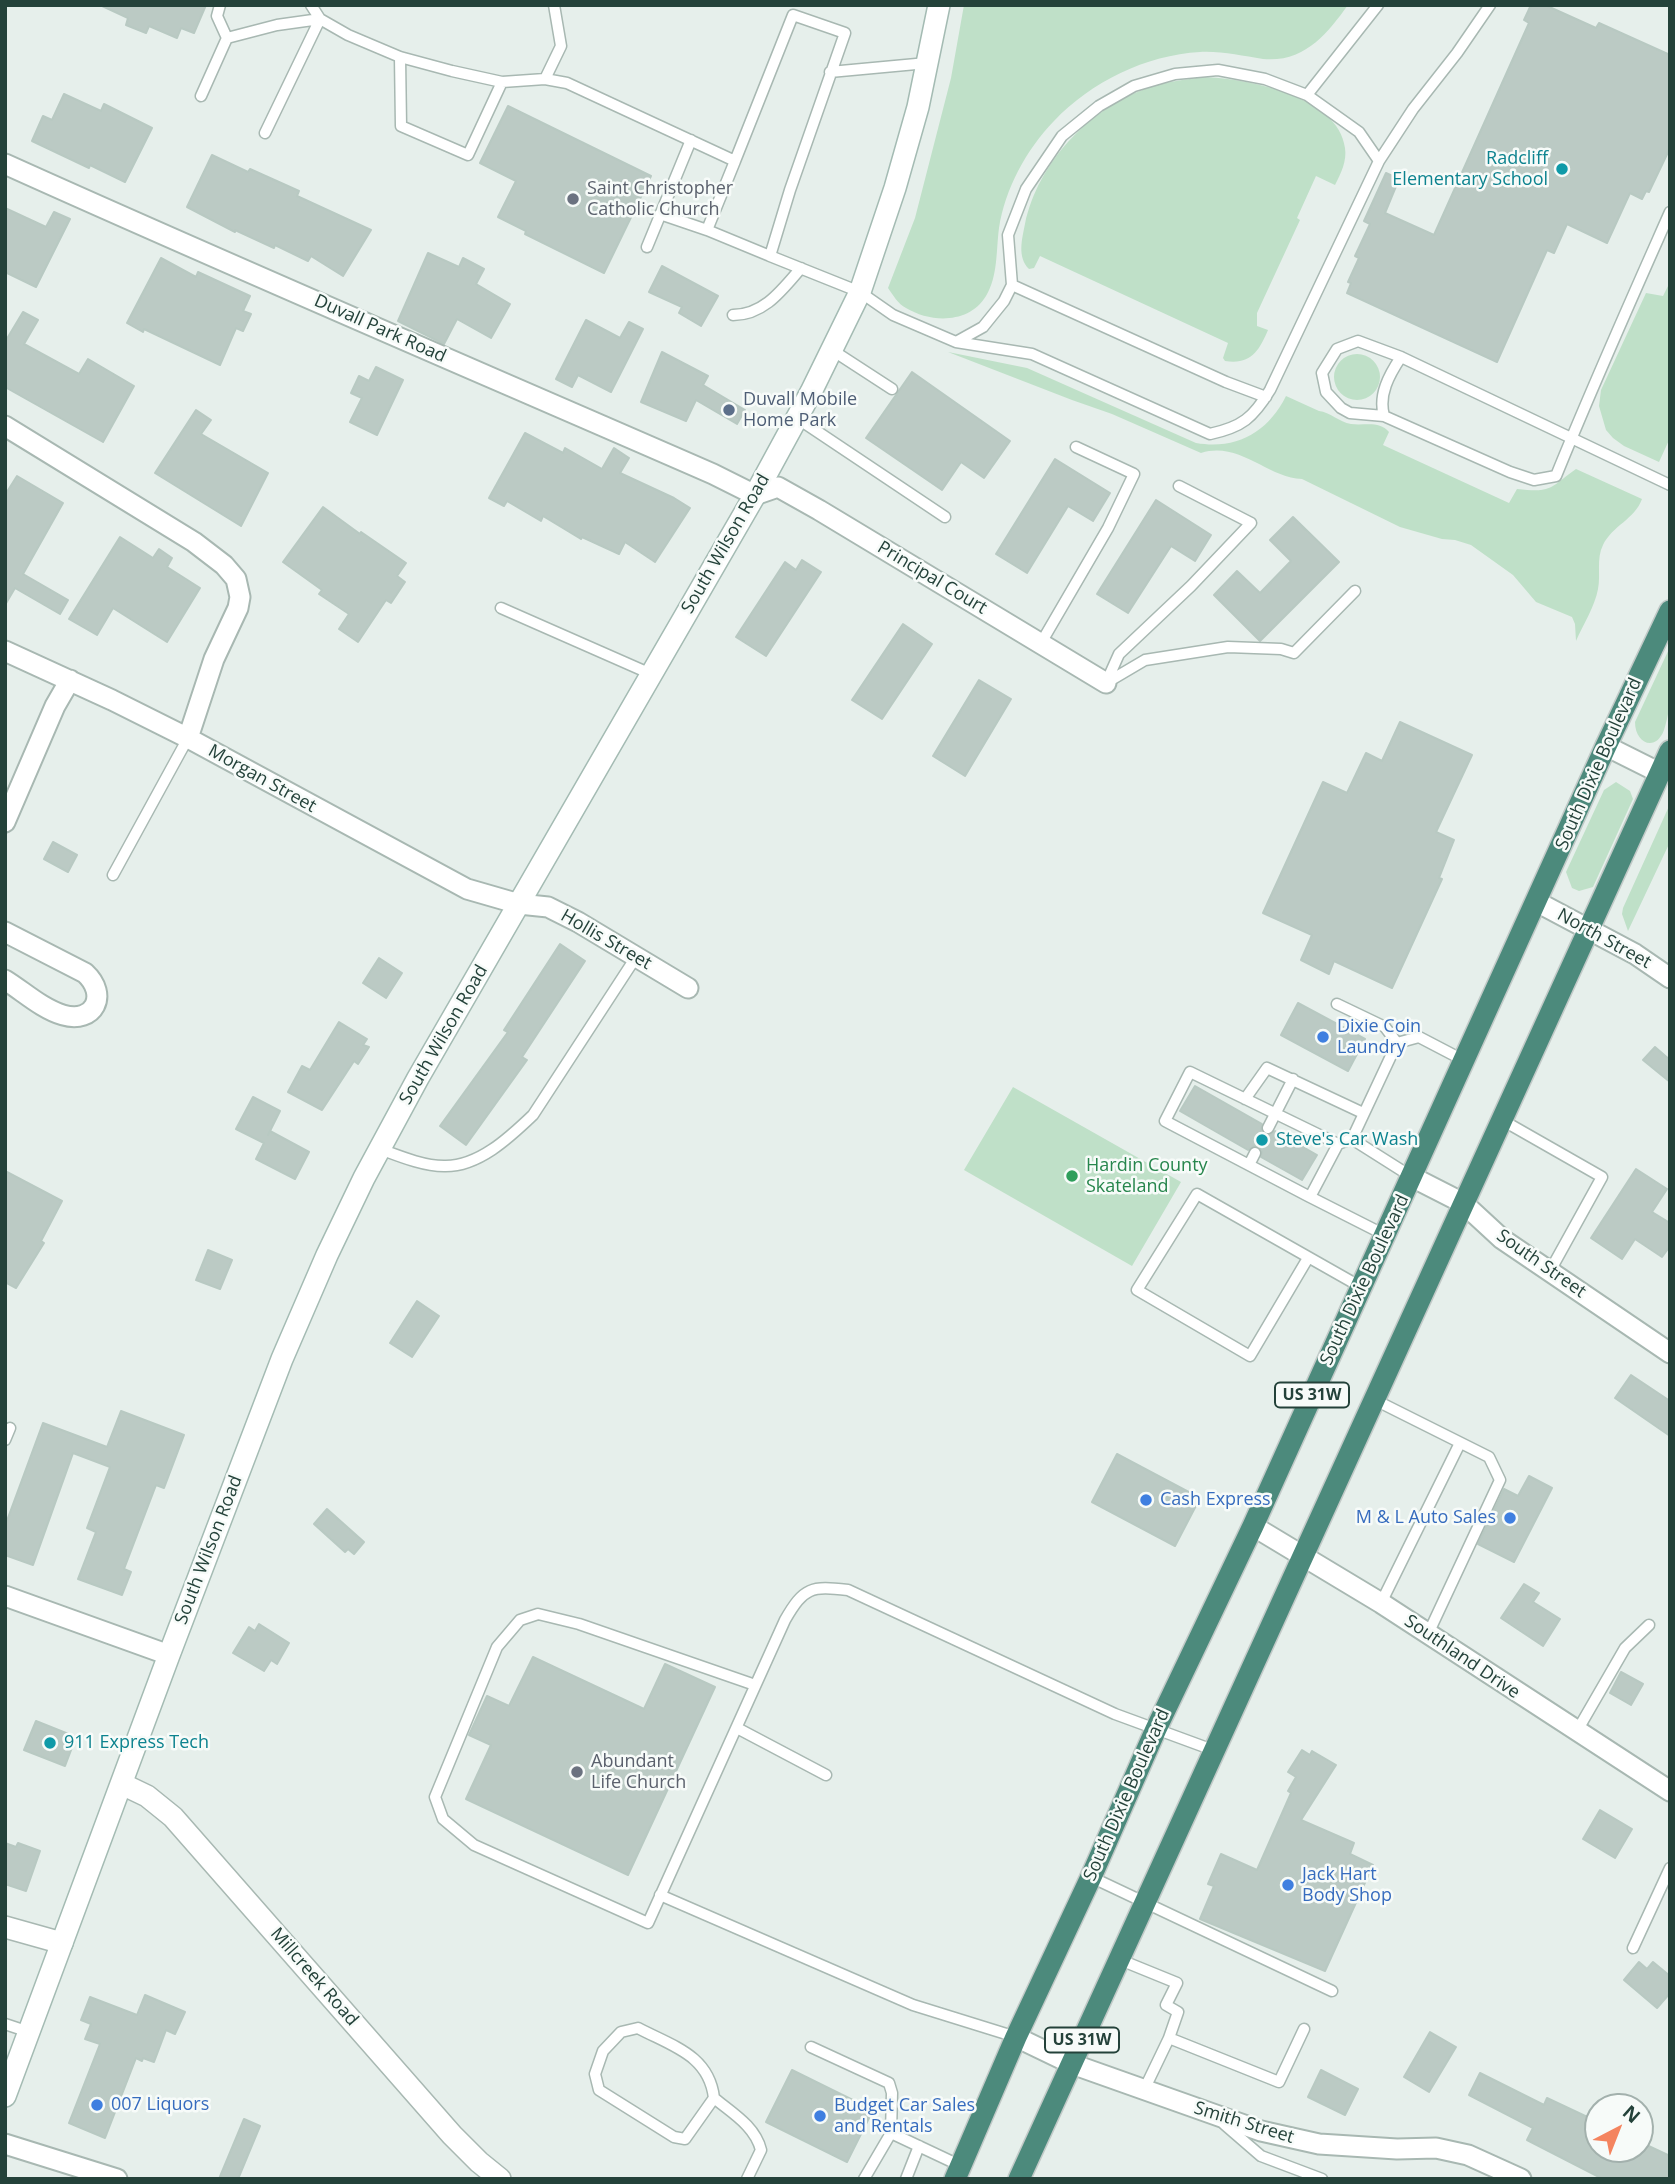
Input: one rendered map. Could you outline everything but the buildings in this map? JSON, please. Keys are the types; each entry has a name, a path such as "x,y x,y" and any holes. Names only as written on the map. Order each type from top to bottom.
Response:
{"highway":[{"name":"South Dixie Boulevard","path":"958,2173 1016,2037 1156,1729 1253,1526 1606,746 1670,611"},
{"name":"US 31W","path":"1019,2179 1667,758"}],"main road":[{"name":"South Wilson Road","path":"5,2096 282,1359 327,1255 380,1149 755,495 832,350 860,292 895,188 918,107 939,5"},
{"name":"Millcreek Road","path":"122,1784 147,1796 173,1817 452,2135 500,2179"},
{"path":"5,1927 62,1943"}],"street":[{"name":"Duvall Park Road","path":"5,164 713,474 755,495"},
{"path":"5,426 194,541 225,565 236,579 240,597 238,608 214,659 188,738"},
{"name":"Principal Court","path":"755,495 778,487 1106,683"},
{"name":"Morgan Street","path":"5,651 71,680 188,738 467,889 519,904"},
{"path":"5,822 55,706 71,680"},
{"path":"1606,746 1667,758"},
{"name":"North Street","path":"1537,902 1590,928 1670,978"},
{"name":"Hollis Street","path":"519,904 548,907 688,988"},
{"path":"5,932 85,974 93,981 97,1002 92,1011 81,1016 67,1016 53,1012 5,979"},
{"name":"South Street","path":"1412,1177 1463,1202 1493,1233 1670,1353"},
{"name":"Southland Drive","path":"1253,1526 1381,1603 1670,1791"},
{"path":"5,1597 169,1655"},
{"name":"Smith Street","path":"1016,2037 1072,2064 1261,2131 1319,2144 1397,2149 1436,2148 1468,2155 1521,2179"},
{"path":"5,2144 117,2179"}],"lane":[{"path":"201,96 227,38 217,16 220,5"},
{"path":"311,5 320,19 348,35 400,57 502,82 545,79 566,83 735,161"},
{"path":"545,79 561,46 554,5"},
{"path":"1307,95 1378,5"},
{"path":"660,214 707,230 860,292 894,315 956,342 1032,354 1210,435 1229,430 1246,421 1266,397 1379,161 1413,109 1490,5"},
{"path":"707,230 793,15 845,33 770,256"},
{"path":"227,38 277,24 320,19"},
{"path":"265,133 320,19"},
{"path":"400,57 401,126 468,155 502,82"},
{"path":"830,72 928,63"},
{"path":"956,342 983,327 1004,301 1012,285 1008,235 1026,189 1062,136 1099,106 1134,86 1175,74 1218,70 1265,79 1307,95 1359,132 1379,161"},
{"path":"647,247 691,140"},
{"path":"1670,212 1572,438 1556,476 1534,480 1384,416 1350,413 1341,408 1326,392 1322,373 1337,349 1358,341 1401,357 1572,438 1670,485"},
{"path":"733,316 748,315 759,309 775,297 801,268"},
{"path":"1012,285 1226,382 1266,397"},
{"path":"832,350 892,389"},
{"path":"1384,416 1381,404 1391,371 1401,357"},
{"path":"797,418 945,517"},
{"path":"1041,643 1108,528 1134,474 1076,447"},
{"path":"1106,683 1119,654 1191,586 1251,523 1179,486"},
{"path":"1106,683 1145,660 1228,647 1281,649 1294,653 1355,591"},
{"path":"501,608 652,674"},
{"path":"113,876 188,738"},
{"path":"380,1149 442,1167 462,1165 480,1157 514,1133 533,1115 636,957"},
{"path":"1337,1004 1385,1027 1397,1043"},
{"path":"1310,1197 1338,1144 1352,1139 1397,1043 1419,1037 1465,1061"},
{"path":"1245,1098 1267,1068 1363,1113"},
{"path":"1338,1144 1190,1072 1165,1121 1385,1235"},
{"path":"1268,1128 1293,1079"},
{"path":"1502,1120 1602,1177 1550,1271"},
{"path":"1352,1139 1412,1177"},
{"path":"1249,1165 1255,1153"},
{"path":"1308,1258 1250,1356 1137,1290 1197,1194 1361,1287"},
{"path":"1374,1400 1489,1458 1500,1480 1428,1634"},
{"path":"5,1440 10,1428"},
{"path":"1381,1603 1460,1443"},
{"path":"755,1685 579,1625 538,1615 520,1620 498,1647 435,1797 443,1819 474,1844 648,1923 785,1619 799,1596 820,1587 848,1590 1115,1714 1213,1750"},
{"path":"1577,1732 1625,1648 1648,1625"},
{"path":"737,1728 826,1775"},
{"path":"1633,1948 1670,1868"},
{"path":"1091,1877 1332,1991"},
{"path":"660,1895 913,2005 1016,2037"},
{"path":"1118,1959 1177,1983 1166,2006 1178,2012 1169,2038 1144,2090"},
{"path":"5,2024 29,2032"},
{"path":"713,2098 685,2138 674,2137 599,2090 594,2074 603,2051 621,2032 638,2028 694,2057 712,2082 713,2098 746,2123 759,2139 761,2150 747,2179"},
{"path":"1169,2038 1279,2082 1304,2029"},
{"path":"811,2047 889,2083 892,2092 891,2133 864,2179"},
{"path":"1213,2115 1261,2156 1322,2179"},
{"path":"891,2133 919,2146 958,2173"},
{"path":"906,2179 919,2146"}],"green space":[{"path":"964,5 1348,5 1323,36 1291,56 1263,59 1216,52 1180,54 1121,73 1085,94 1044,132 1018,171 1002,213 995,272 986,296 970,312 938,318 916,313 903,306 888,288 915,218 951,78"},
{"path":"1203,77 1265,86 1309,103 1326,115 1339,130 1345,148 1344,162 1335,185 1316,176 1297,218 1300,220 1257,313 1257,326 1268,330 1261,344 1253,355 1234,362 1225,361 1223,358 1228,343 1040,256 1034,268 1029,269 1022,253 1025,224 1041,180 1068,142 1085,125 1124,98 1145,89"},
{"path":"1670,282 1670,438 1659,462 1613,438 1606,430 1599,406 1601,390 1646,293 1663,296"},
{"path":"948,352 1027,368 1196,443 1225,444 1250,436 1270,420 1286,396 1347,423 1381,426 1389,432 1383,445 1509,503 1517,489 1550,488 1576,469 1642,499 1634,512 1603,545 1596,595 1576,641 1572,617 1536,602 1513,575 1471,545 1400,527 1302,479 1277,473 1228,452 1201,453 1112,414"},
{"path":"1357,354 1373,361 1380,377 1373,393 1357,400 1341,393 1334,377 1341,361"},
{"path":"1670,647 1669,710 1664,730 1656,741 1651,743 1638,736 1635,722"},
{"path":"1616,782 1630,791 1633,799 1593,887 1579,891 1572,888 1566,872 1604,790"},
{"path":"1670,804 1670,842 1628,931 1622,914 1623,908"},
{"name":"Hardin County Skateland","path":"1013,1087 1181,1182 1132,1266 964,1170"}],"place":[{"name":"Radcliff Elementary School","path":"1562,169"},
{"name":"Saint Christopher Catholic Church","path":"573,199"},
{"name":"Duvall Mobile Home Park","path":"729,410"},
{"name":"Dixie Coin Laundry","path":"1323,1037"},
{"name":"Steve's Car Wash","path":"1262,1140"},
{"name":"Hardin County Skateland","path":"1072,1176"},
{"name":"Cash Express","path":"1146,1500"},
{"name":"M & L Auto Sales","path":"1510,1518"},
{"name":"911 Express Tech","path":"50,1743"},
{"name":"Abundant Life Church","path":"577,1772"},
{"name":"Jack Hart Body Shop","path":"1288,1885"},
{"name":"007 Liquors","path":"97,2105"},
{"name":"Budget Car Sales and Rentals","path":"820,2116"}]}
